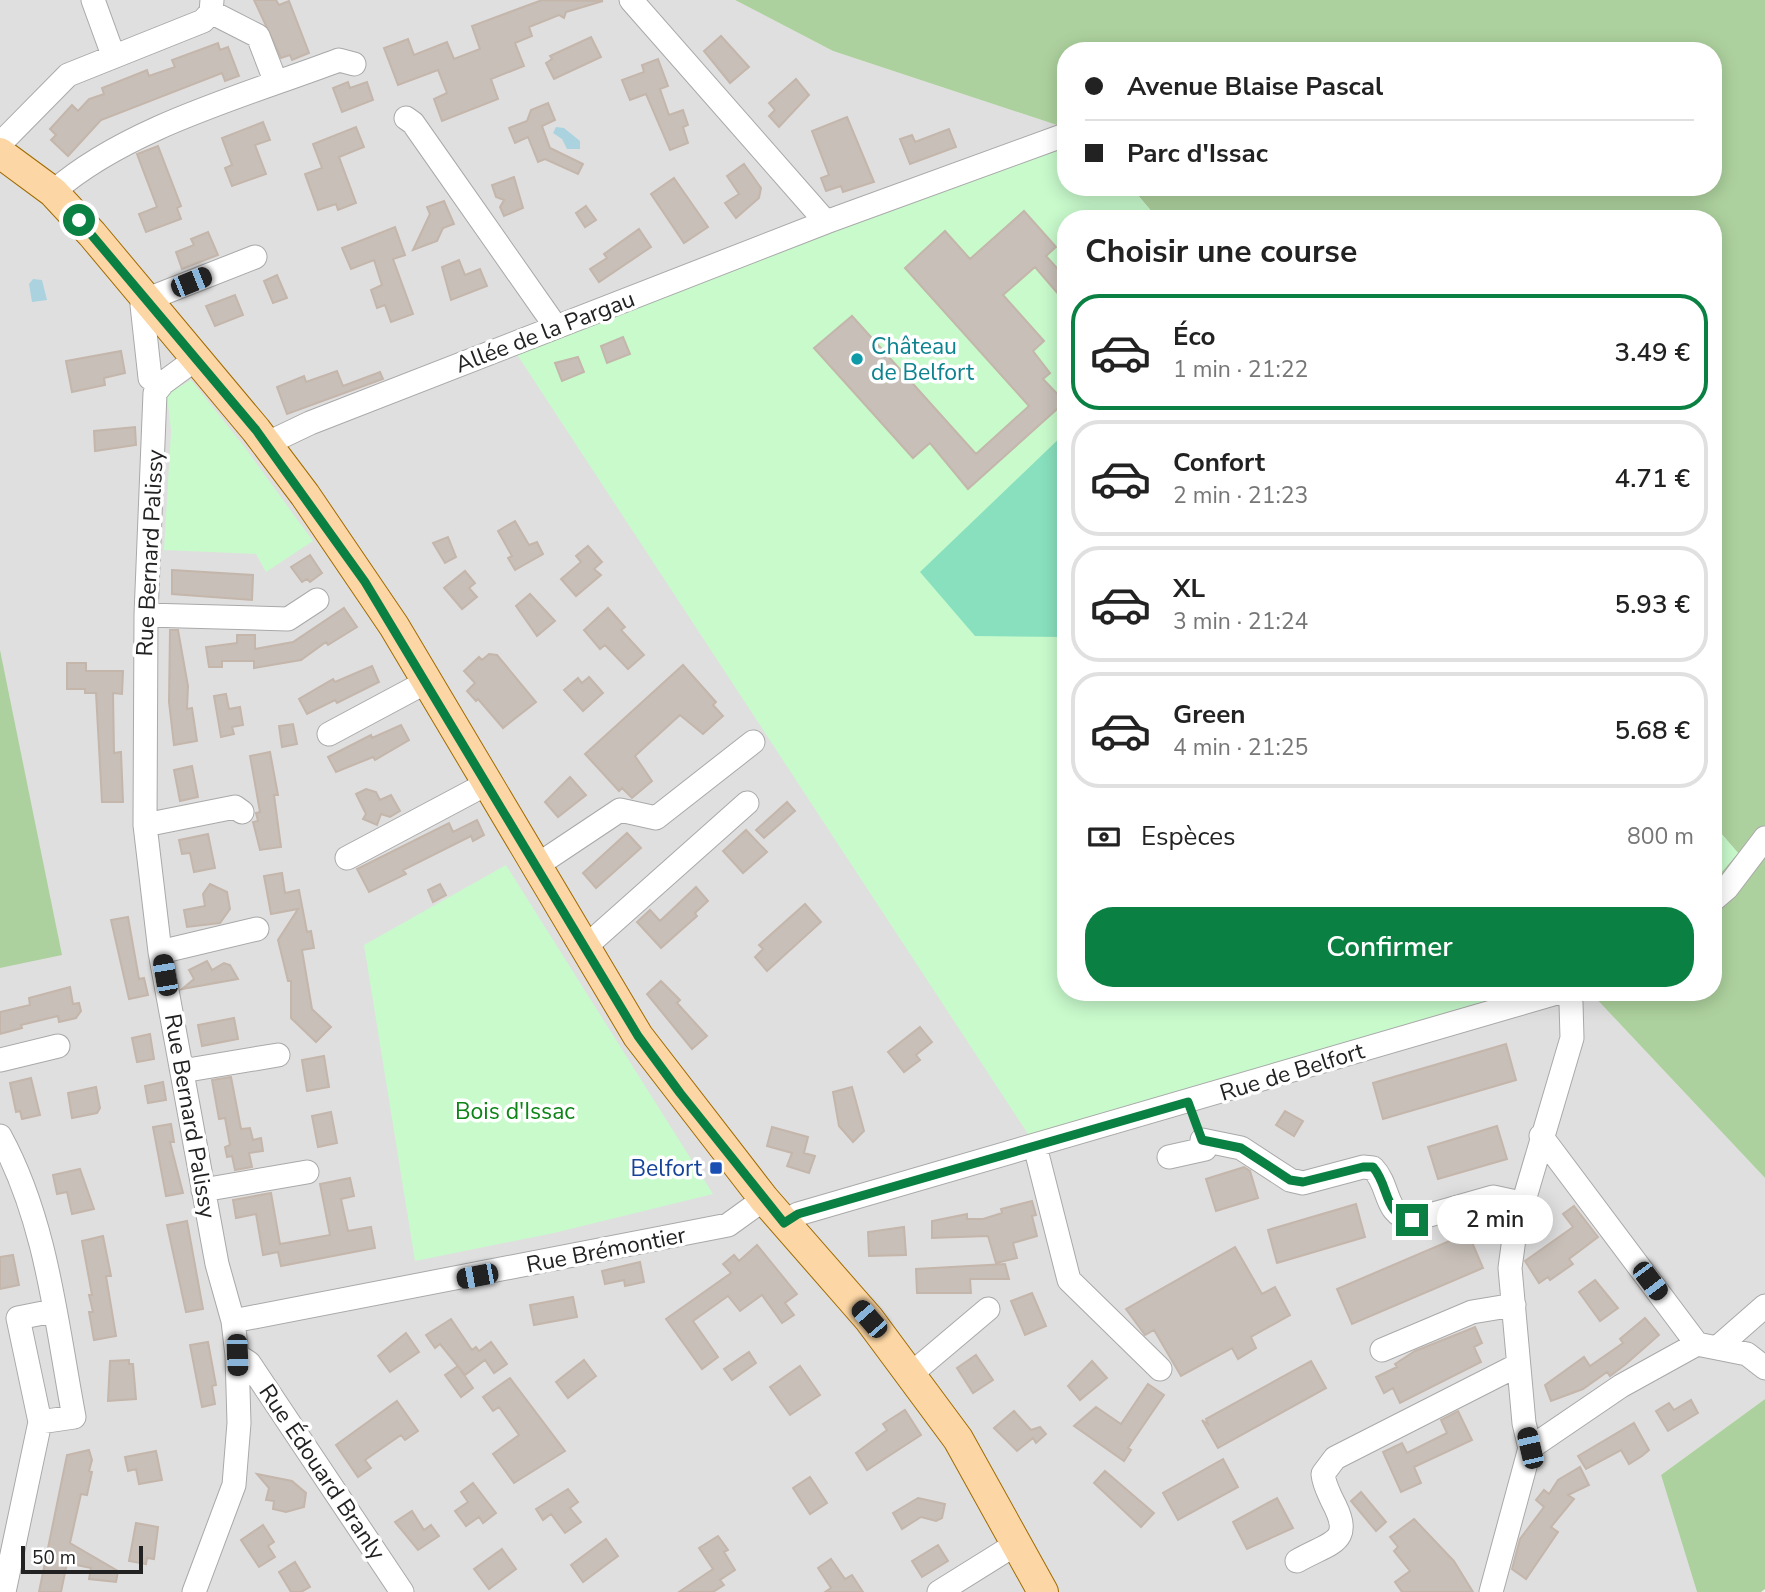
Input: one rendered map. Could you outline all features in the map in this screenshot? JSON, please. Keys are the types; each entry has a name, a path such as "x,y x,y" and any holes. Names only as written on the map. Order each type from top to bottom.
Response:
{"main road":[{"path":"1,143 53,192 148,299 266,444 365,582 428,681 584,948 658,1063 764,1199 869,1319 911,1374 958,1439 1043,1592"}],"street":[{"path":"93,0 113,55"},
{"path":"631,0 826,222"},
{"path":"1,143 58,82 113,55 193,26 211,6 258,37 273,75"},
{"path":"53,192 72,176 139,136 339,60 354,64"},
{"path":"406,118 413,123 556,327"},
{"name":"Allée de la Pargau","path":"266,444 310,422 826,222 1057,138"},
{"path":"150,379 141,316 142,305 148,299 255,257"},
{"name":"Rue Bernard Palissy","path":"194,1592 234,1485 239,1423 237,1355 233,1321 217,1264 203,1191 160,952 145,825 146,615 155,393 163,383 197,358"},
{"path":"146,615 288,619 317,600"},
{"path":"329,734 428,681"},
{"path":"536,866 620,810 656,818 753,742"},
{"path":"346,858 488,783"},
{"path":"584,948 747,803"},
{"path":"145,825 234,807 242,812"},
{"path":"1722,892 1765,838"},
{"path":"160,952 257,929"},
{"name":"Rue de Belfort","path":"784,1223 798,1214 1530,1001"},
{"path":"1491,1592 1530,1448 1524,1423 1510,1268 1521,1203 1572,1038 1570,1001"},
{"path":"0,1060 58,1046"},
{"path":"182,1071 278,1055"},
{"path":"1169,1157 1205,1149 1188,1102"},
{"path":"0,1136 28,1195 41,1239 74,1417 40,1422"},
{"path":"1541,1136 1707,1346 1747,1354 1765,1368"},
{"path":"1202,1140 1241,1148 1290,1180 1303,1182 1373,1167 1381,1177 1391,1209 1400,1218 1412,1220 1493,1197 1521,1203"},
{"path":"1035,1146 1069,1280 1160,1369"},
{"path":"203,1191 307,1172"},
{"name":"Rue Brémontier","path":"233,1321 728,1225 764,1199"},
{"path":"1382,1350 1472,1312 1514,1305"},
{"path":"1530,1448 1621,1386 1707,1346 1765,1306"},
{"path":"911,1374 988,1308"},
{"path":"4,1592 40,1422 9,1320 53,1311"},
{"name":"Rue Édouard Branly","path":"237,1355 249,1363 402,1592"},
{"path":"1297,1561 1339,1538 1343,1530 1343,1521 1324,1483 1323,1474 1335,1458 1518,1365"},
{"path":"939,1592 1017,1544"}],"shaded area":[{"path":"0,0 735,0 833,51 1057,125 1057,196 1064,196 1063,210 1057,210 1057,380 1030,1137 1485,1001 1598,1001 1765,1178 1765,1399 1661,1475 1697,1592 0,1592"}],"green space":[{"path":"735,0 1765,0 1765,1178 1598,1001 1722,1001 1722,872 1738,853 1722,834 1722,210 1150,210 1139,196 1722,196 1722,42 1057,42 1057,125 833,51"},
{"path":"1057,144 1057,196 1139,196 1150,210 1057,210 1057,1001 1485,1001 1030,1137 516,353"},
{"path":"191,380 243,445 313,541 266,572 256,554 164,550 171,431 167,394"},
{"path":"1057,441 1057,637 975,636 920,572"},
{"path":"0,650 62,955 0,968"},
{"path":"1722,834 1738,853 1722,872"},
{"name":"Bois d'Issac","path":"506,865 713,1194 554,1233 415,1261 364,945"},
{"path":"1765,1399 1765,1589 1761,1592 1697,1592 1661,1475"}],"water":[{"path":"556,127 564,128 580,141 580,149 567,149 562,139 553,133"},
{"path":"33,279 42,280 47,300 32,302 29,284"}],"building":[{"path":"254,0 276,0 279,5 289,1 309,53 292,60 290,55 281,58"},
{"path":"542,0 603,1 566,12 564,18 559,15 529,27 532,36 515,43 524,66 491,79 498,99 442,121 434,99 447,93 438,70 398,85 384,48 408,39 414,55 447,42 454,59 480,49 472,26"},
{"path":"721,36 749,67 730,83 704,51"},
{"path":"591,37 601,57 554,79 546,63 552,59 550,56"},
{"path":"218,43 220,50 228,47 239,76 225,81 222,73 101,120 68,156 51,140 56,135 50,129 72,105 78,111 89,99 104,94 102,88 147,70 149,76 175,67 172,60"},
{"path":"658,59 668,86 660,89 669,115 683,110 688,125 683,127 688,143 670,150 646,94 630,100 622,80 644,72 642,65"},
{"path":"796,79 809,95 779,127 769,116 775,110 769,103"},
{"path":"348,82 350,88 367,82 373,100 342,112 333,88"},
{"path":"548,103 555,120 542,126 550,148 583,164 578,174 545,159 538,162 528,137 515,143 509,128 527,121 531,110"},
{"path":"847,117 874,182 843,192 841,186 826,191 821,178 829,175 812,131"},
{"path":"263,122 270,140 255,145 266,174 232,186 225,168 232,165 222,138"},
{"path":"356,127 364,147 339,157 356,203 338,210 336,204 318,210 305,174 322,168 313,144"},
{"path":"949,129 956,147 910,164 900,139 912,135 915,142"},
{"path":"158,146 181,206 177,208 181,219 146,232 139,214 157,207 137,154"},
{"path":"744,164 761,188 759,198 736,218 725,203 739,194 727,176"},
{"path":"514,177 523,208 504,216 500,207 504,200 496,197 492,185"},
{"path":"674,178 708,227 684,243 651,194"},
{"path":"444,201 454,224 443,228 437,241 413,250 430,214 427,207"},
{"path":"586,206 596,220 585,227 576,213"},
{"name":"Château de Belfort","path":"1024,211 1056,247 1046,256 1057,268 1057,293 1035,267 1003,295 1044,341 1033,351 1050,373 1043,379 1057,394 1057,409 968,489 930,443 913,458 814,348 852,316 976,454 1029,406 905,268 945,231 970,259"},
{"path":"395,227 405,255 393,259 413,314 391,322 385,305 377,308 371,290 382,285 374,260 351,269 342,248"},
{"path":"639,229 651,247 599,282 590,269 607,258 604,254"},
{"path":"208,232 218,255 182,269 176,252 194,245 191,239"},
{"path":"459,260 465,275 480,269 487,286 451,300 442,267"},
{"path":"277,275 287,298 273,303 264,281"},
{"path":"235,295 243,315 215,326 206,306"},
{"path":"623,337 630,354 607,363 601,346"},
{"path":"121,351 125,373 104,378 105,385 72,392 66,361"},
{"path":"578,357 584,372 562,381 555,363"},
{"path":"337,371 343,386 380,372 383,379 287,414 277,387 304,376 306,382"},
{"path":"135,427 136,445 95,451 94,431"},
{"path":"515,521 529,545 537,542 543,554 515,570 508,558 512,556 498,531"},
{"path":"448,537 456,557 445,563 433,543"},
{"path":"588,546 602,562 594,569 601,575 576,596 561,579 581,562 576,556"},
{"path":"310,555 322,573 310,582 307,579 302,582 291,567"},
{"path":"172,570 253,575 252,600 172,594"},
{"path":"465,571 475,583 469,588 477,597 462,609 444,588"},
{"path":"530,594 555,621 537,636 516,606"},
{"path":"344,608 357,627 328,645 326,642 301,660 254,668 254,661 222,661 222,667 209,667 206,647 237,643 237,635 255,635 255,649 293,642"},
{"path":"608,608 625,627 621,630 644,655 628,669 605,645 600,649 584,630"},
{"path":"170,630 178,630 188,686 187,709 192,708 197,741 174,745 169,702"},
{"path":"489,654 497,655 536,702 503,728 478,699 476,701 467,691 475,683 464,671 479,657 482,660"},
{"path":"67,663 86,663 86,671 123,671 122,694 113,693 114,753 121,752 123,802 102,802 96,693 85,693 85,689 67,689"},
{"path":"683,665 716,702 713,705 723,716 703,734 680,715 635,756 652,781 632,798 622,788 619,791 585,754"},
{"path":"372,666 379,682 337,703 335,700 307,714 299,699 333,679 335,682"},
{"path":"589,677 603,693 583,711 564,690 578,678 582,683"},
{"path":"226,694 229,709 240,707 243,725 232,727 234,734 221,737 214,696"},
{"path":"293,724 297,744 282,747 279,726"},
{"path":"401,725 409,740 375,760 373,757 336,772 328,757 371,735 372,738"},
{"path":"270,752 278,795 274,795 281,847 260,850 253,822 258,821 256,813 260,812 250,756"},
{"path":"192,766 198,797 180,801 174,770"},
{"path":"570,777 586,795 558,817 545,802"},
{"path":"366,789 376,792 380,800 391,795 400,811 390,817 381,814 377,825 363,819 366,814 356,794"},
{"path":"787,802 795,811 764,838 756,830"},
{"path":"477,820 484,835 473,841 471,836 403,870 406,874 369,892 357,869 449,823 453,832"},
{"path":"746,830 767,852 743,873 723,851"},
{"path":"627,833 641,848 596,888 583,873"},
{"path":"208,834 215,868 194,872 190,853 182,854 179,840"},
{"path":"282,873 285,893 299,890 307,932 311,931 314,948 302,950 312,1009 331,1027 316,1042 291,1018 291,981 288,981 278,940 298,909 271,914 264,876"},
{"path":"210,884 227,892 230,909 220,923 187,927 184,910 205,906 203,894"},
{"path":"440,884 446,895 433,902 428,890"},
{"path":"696,887 708,901 695,913 697,916 661,948 637,922 650,910 660,921"},
{"path":"805,904 821,922 767,971 755,957 763,949 759,945"},
{"path":"128,917 139,979 144,978 148,995 129,999 111,920"},
{"path":"207,961 212,970 224,963 230,965 238,979 182,989 194,979 189,970"},
{"path":"661,981 680,1000 677,1003 707,1036 692,1049 647,994"},
{"path":"70,987 73,1004 79,1003 81,1011 76,1018 59,1022 58,1016 21,1025 22,1028 0,1034 0,1012 30,1005 29,998"},
{"path":"234,1018 238,1039 202,1046 198,1025"},
{"path":"920,1027 932,1042 916,1055 920,1060 904,1072 888,1052"},
{"path":"150,1034 154,1059 137,1062 132,1038"},
{"path":"1506,1044 1516,1080 1383,1119 1373,1083"},
{"path":"324,1056 329,1087 307,1091 302,1060"},
{"path":"231,1077 241,1129 250,1128 253,1140 261,1138 263,1151 249,1153 252,1167 235,1170 232,1156 227,1157 225,1147 230,1145 225,1118 219,1119 212,1080"},
{"path":"31,1078 40,1115 22,1119 20,1111 16,1112 10,1083"},
{"path":"163,1082 166,1100 148,1103 145,1086"},
{"path":"96,1087 100,1108 97,1113 72,1118 68,1093"},
{"path":"852,1087 864,1131 853,1142 839,1126 833,1092"},
{"path":"1285,1111 1303,1121 1294,1136 1276,1125"},
{"path":"331,1112 337,1143 318,1147 312,1116"},
{"path":"171,1124 174,1142 170,1142 183,1193 166,1196 153,1127"},
{"path":"1497,1126 1507,1159 1438,1179 1428,1147"},
{"path":"772,1127 808,1137 804,1153 815,1156 809,1173 787,1166 792,1153 767,1146"},
{"path":"1244,1167 1250,1171 1258,1198 1216,1211 1206,1179"},
{"path":"80,1169 94,1209 72,1214 67,1192 57,1194 53,1175"},
{"path":"350,1178 354,1196 341,1199 348,1231 371,1227 375,1248 281,1266 278,1252 263,1255 256,1214 236,1218 233,1200 271,1193 280,1244 330,1235 320,1184"},
{"path":"1032,1201 1036,1215 1032,1216 1037,1236 1013,1243 1017,1258 996,1263 988,1236 932,1238 932,1221 967,1214 967,1219 983,1219 1002,1213 1001,1209"},
{"path":"1356,1204 1365,1237 1277,1263 1268,1230"},
{"path":"1574,1206 1598,1237 1569,1259 1573,1264 1550,1280 1548,1277 1539,1283 1525,1261 1573,1227 1563,1214"},
{"path":"187,1221 203,1309 186,1312 167,1225"},
{"path":"904,1227 906,1255 869,1256 868,1232"},
{"path":"1468,1233 1483,1268 1352,1324 1337,1289"},
{"path":"103,1236 111,1276 106,1276 116,1336 94,1340 89,1312 93,1312 89,1295 92,1295 82,1241"},
{"path":"757,1245 797,1294 785,1303 794,1315 782,1323 762,1295 740,1311 728,1296 693,1321 718,1357 702,1369 666,1319 731,1273 723,1264 734,1255 739,1261"},
{"path":"1235,1247 1262,1294 1275,1287 1290,1315 1251,1337 1256,1348 1238,1359 1232,1348 1181,1376 1154,1330 1145,1335 1126,1309"},
{"path":"13,1255 19,1285 0,1289 0,1257"},
{"path":"640,1262 644,1282 625,1286 624,1280 605,1284 602,1271"},
{"path":"1005,1264 1009,1279 970,1279 971,1293 917,1293 916,1269"},
{"path":"1595,1280 1618,1308 1600,1321 1579,1292"},
{"path":"1032,1293 1046,1326 1025,1335 1011,1301"},
{"path":"573,1297 577,1317 534,1325 530,1305"},
{"path":"1645,1318 1659,1335 1610,1376 1607,1372 1583,1389 1551,1401 1545,1385 1584,1357 1590,1366 1623,1343 1620,1339"},
{"path":"451,1319 472,1350 476,1347 479,1351 491,1342 507,1364 494,1373 485,1360 465,1375 440,1344 435,1348 426,1335"},
{"path":"1475,1327 1482,1343 1474,1347 1481,1362 1400,1403 1393,1388 1384,1393 1376,1377 1397,1367 1395,1364 1415,1351"},
{"path":"406,1333 419,1352 390,1372 378,1356"},
{"path":"208,1342 216,1385 212,1386 215,1404 202,1407 190,1345"},
{"path":"749,1352 756,1363 732,1380 724,1369"},
{"path":"976,1355 993,1380 973,1393 957,1368"},
{"path":"129,1360 129,1364 133,1364 136,1399 108,1401 110,1361"},
{"path":"584,1360 596,1376 568,1398 556,1382"},
{"path":"1092,1361 1107,1378 1080,1400 1068,1386"},
{"path":"1311,1361 1326,1388 1218,1448 1202,1420 1208,1424 1206,1419"},
{"path":"458,1366 473,1388 461,1397 445,1375"},
{"path":"800,1366 820,1395 790,1415 770,1387"},
{"path":"510,1378 565,1451 514,1483 493,1454 519,1435 499,1407 493,1411 483,1397"},
{"path":"1148,1384 1164,1395 1128,1448 1131,1450 1124,1461 1074,1426 1096,1407 1121,1424"},
{"path":"1691,1400 1698,1413 1668,1431 1656,1411 1669,1403 1674,1410"},
{"path":"397,1401 418,1431 405,1440 401,1435 365,1460 371,1468 358,1477 336,1445"},
{"path":"905,1410 921,1435 867,1470 856,1453 887,1430 883,1424"},
{"path":"1014,1411 1031,1430 1040,1427 1046,1434 1036,1443 1033,1438 1017,1451 994,1428"},
{"path":"1458,1411 1472,1440 1414,1467 1421,1483 1401,1492 1383,1452 1402,1443 1407,1453 1447,1433 1441,1420"},
{"path":"1634,1423 1649,1450 1629,1464 1621,1450 1586,1469 1578,1456"},
{"path":"89,1450 92,1460 89,1471 92,1472 87,1495 81,1494 70,1543 118,1571 116,1582 89,1579 91,1568 67,1563 61,1592 39,1592 67,1455"},
{"path":"156,1451 162,1480 139,1484 136,1469 128,1471 125,1457"},
{"path":"1223,1459 1238,1487 1178,1520 1163,1493"},
{"path":"1580,1467 1589,1485 1568,1495 1574,1499 1551,1527 1558,1532 1526,1579 1512,1569 1520,1539 1544,1507 1536,1500 1544,1490 1549,1494 1558,1480"},
{"path":"1105,1471 1154,1513 1141,1527 1094,1483"},
{"path":"257,1474 292,1481 306,1493 304,1507 286,1512 273,1509 274,1501 266,1500 269,1488"},
{"path":"810,1477 827,1503 810,1514 793,1488"},
{"path":"473,1483 496,1513 483,1523 479,1517 466,1526 455,1511 468,1502 461,1492"},
{"path":"568,1489 578,1502 570,1508 581,1522 565,1533 551,1514 543,1520 536,1509"},
{"path":"1361,1492 1386,1522 1376,1531 1351,1501"},
{"path":"918,1498 945,1504 942,1518 936,1521 921,1517 902,1529 893,1513"},
{"path":"1277,1498 1293,1528 1247,1549 1233,1522"},
{"path":"412,1511 424,1530 431,1525 439,1536 418,1550 395,1522"},
{"path":"1414,1519 1454,1561 1473,1592 1402,1592 1395,1582 1410,1571 1394,1551 1398,1547 1390,1537"},
{"path":"136,1523 158,1527 154,1559 147,1558 146,1564 129,1561"},
{"path":"263,1525 274,1542 268,1546 275,1557 259,1567 241,1540"},
{"path":"718,1536 728,1550 724,1552 735,1570 720,1580 724,1585 713,1592 679,1592 713,1569 699,1548"},
{"path":"606,1539 618,1556 583,1582 571,1565"},
{"path":"938,1545 948,1561 922,1577 912,1561"},
{"path":"502,1549 516,1569 489,1589 474,1569"},
{"path":"831,1559 845,1579 852,1575 863,1592 825,1592 831,1588 818,1568"},
{"path":"295,1562 310,1587 301,1592 291,1592 279,1572"}],"place":[{"name":"Château de Belfort","path":"857,359"},
{"name":"Belfort","path":"716,1168"}],"route":[{"path":"79,220 197,358 305,495 394,626 638,1036 784,1223 798,1214 1188,1102 1202,1140 1241,1148 1290,1180 1303,1182 1373,1167 1381,1177 1391,1209 1400,1218 1412,1220"}]}
